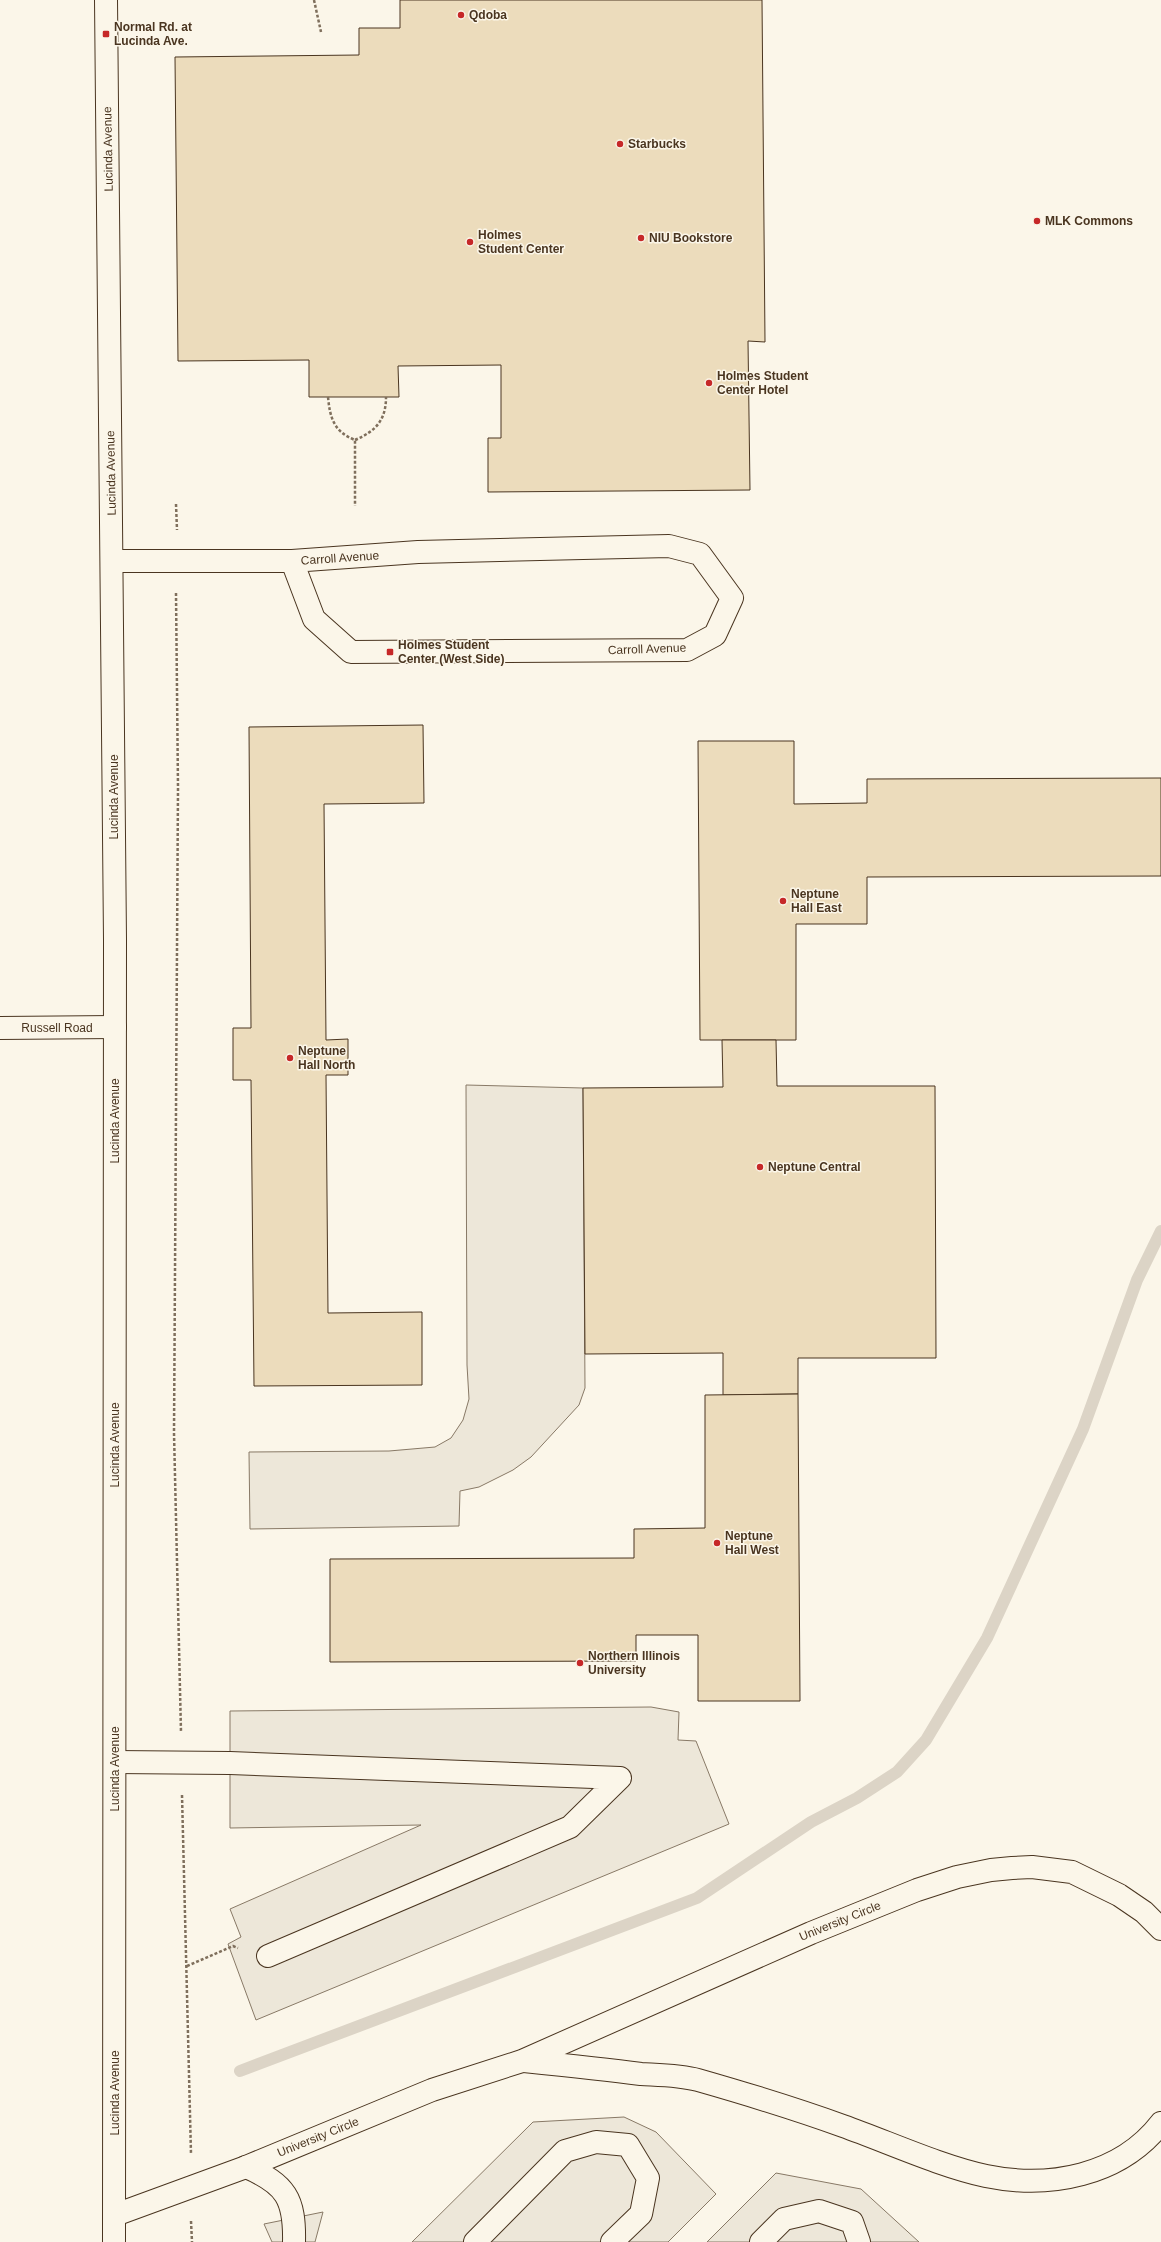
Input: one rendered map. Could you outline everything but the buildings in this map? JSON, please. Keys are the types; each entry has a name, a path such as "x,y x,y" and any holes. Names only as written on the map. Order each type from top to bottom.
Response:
{"street":[{"name":"Lucinda Avenue","path":"106,0 115,1027 114,2242"},
{"name":"Carroll Avenue","path":"112,561 292,561 418,552 669,546 700,554 732,598 715,635 687,650 351,652 314,619 292,561"},
{"name":"Russell Road","path":"0,1028 115,1027"},
{"path":"115,1762 230,1763 620,1778 570,1827 268,1956"},
{"name":"University Circle","path":"115,2215 246,2166 432,2090 522,2061 836,1922 917,1890 957,1877 991,1870 1032,1867 1072,1872 1119,1895 1144,1912 1161,1929"},
{"name":"University Circle","path":"522,2061 696,2079 815,2116 965,2170 998,2178 1059,2180 1093,2171 1130,2153 1161,2123"},
{"path":"475,2242 565,2151 596,2142 628,2145 648,2178 641,2214 612,2242"},
{"path":"246,2166 265,2175 279,2185 289,2201 294,2217 294,2242"},
{"path":"761,2242 784,2219 819,2211 852,2222 859,2242"}],"path":[{"path":"314,0 321,32"},
{"path":"355,440 371,432 377,426 386,413 386,396"},
{"path":"328,397 330,416 334,425 346,436 355,440"},
{"path":"355,440 355,506"},
{"path":"176,634 178,788 174,1432 191,2133"},
{"path":"186,1966 233,1946 268,1956"}],"shaded area":[{"path":"466,1085 583,1088 585,1388 579,1405 531,1457 513,1470 479,1487 460,1491 459,1526 250,1529 249,1452 389,1451 435,1447 451,1438 463,1420 469,1399 467,1365"},
{"path":"651,1707 679,1712 678,1740 696,1741 729,1824 256,2020 228,1944 241,1937 230,1909 421,1825 230,1828 230,1711"},
{"path":"624,2117 656,2132 716,2194 668,2242 412,2242 533,2122"},
{"path":"776,2173 861,2189 919,2242 707,2242"},
{"path":"323,2212 315,2242 272,2242 264,2224"}],"waterway":[{"path":"240,2071 697,1898 811,1822 857,1798 897,1772 926,1740 987,1638 1083,1429 1137,1280 1161,1231"}],"place":[{"name":"Qdoba","path":"461,15"},
{"name":"Normal Rd. at Lucinda Ave.","path":"106,34"},
{"name":"Starbucks","path":"620,144"},
{"name":"MLK Commons","path":"1037,221"},
{"name":"NIU Bookstore","path":"641,238"},
{"name":"Holmes Student Center","path":"470,242"},
{"name":"Holmes Student Center Hotel","path":"709,383"},
{"name":"Holmes Student Center (West Side)","path":"390,652"},
{"name":"Neptune Hall East","path":"783,901"},
{"name":"Neptune Hall North","path":"290,1058"},
{"name":"Neptune Central","path":"760,1167"},
{"name":"Neptune Hall West","path":"717,1543"},
{"name":"Northern Illinois University","path":"580,1663"}]}
